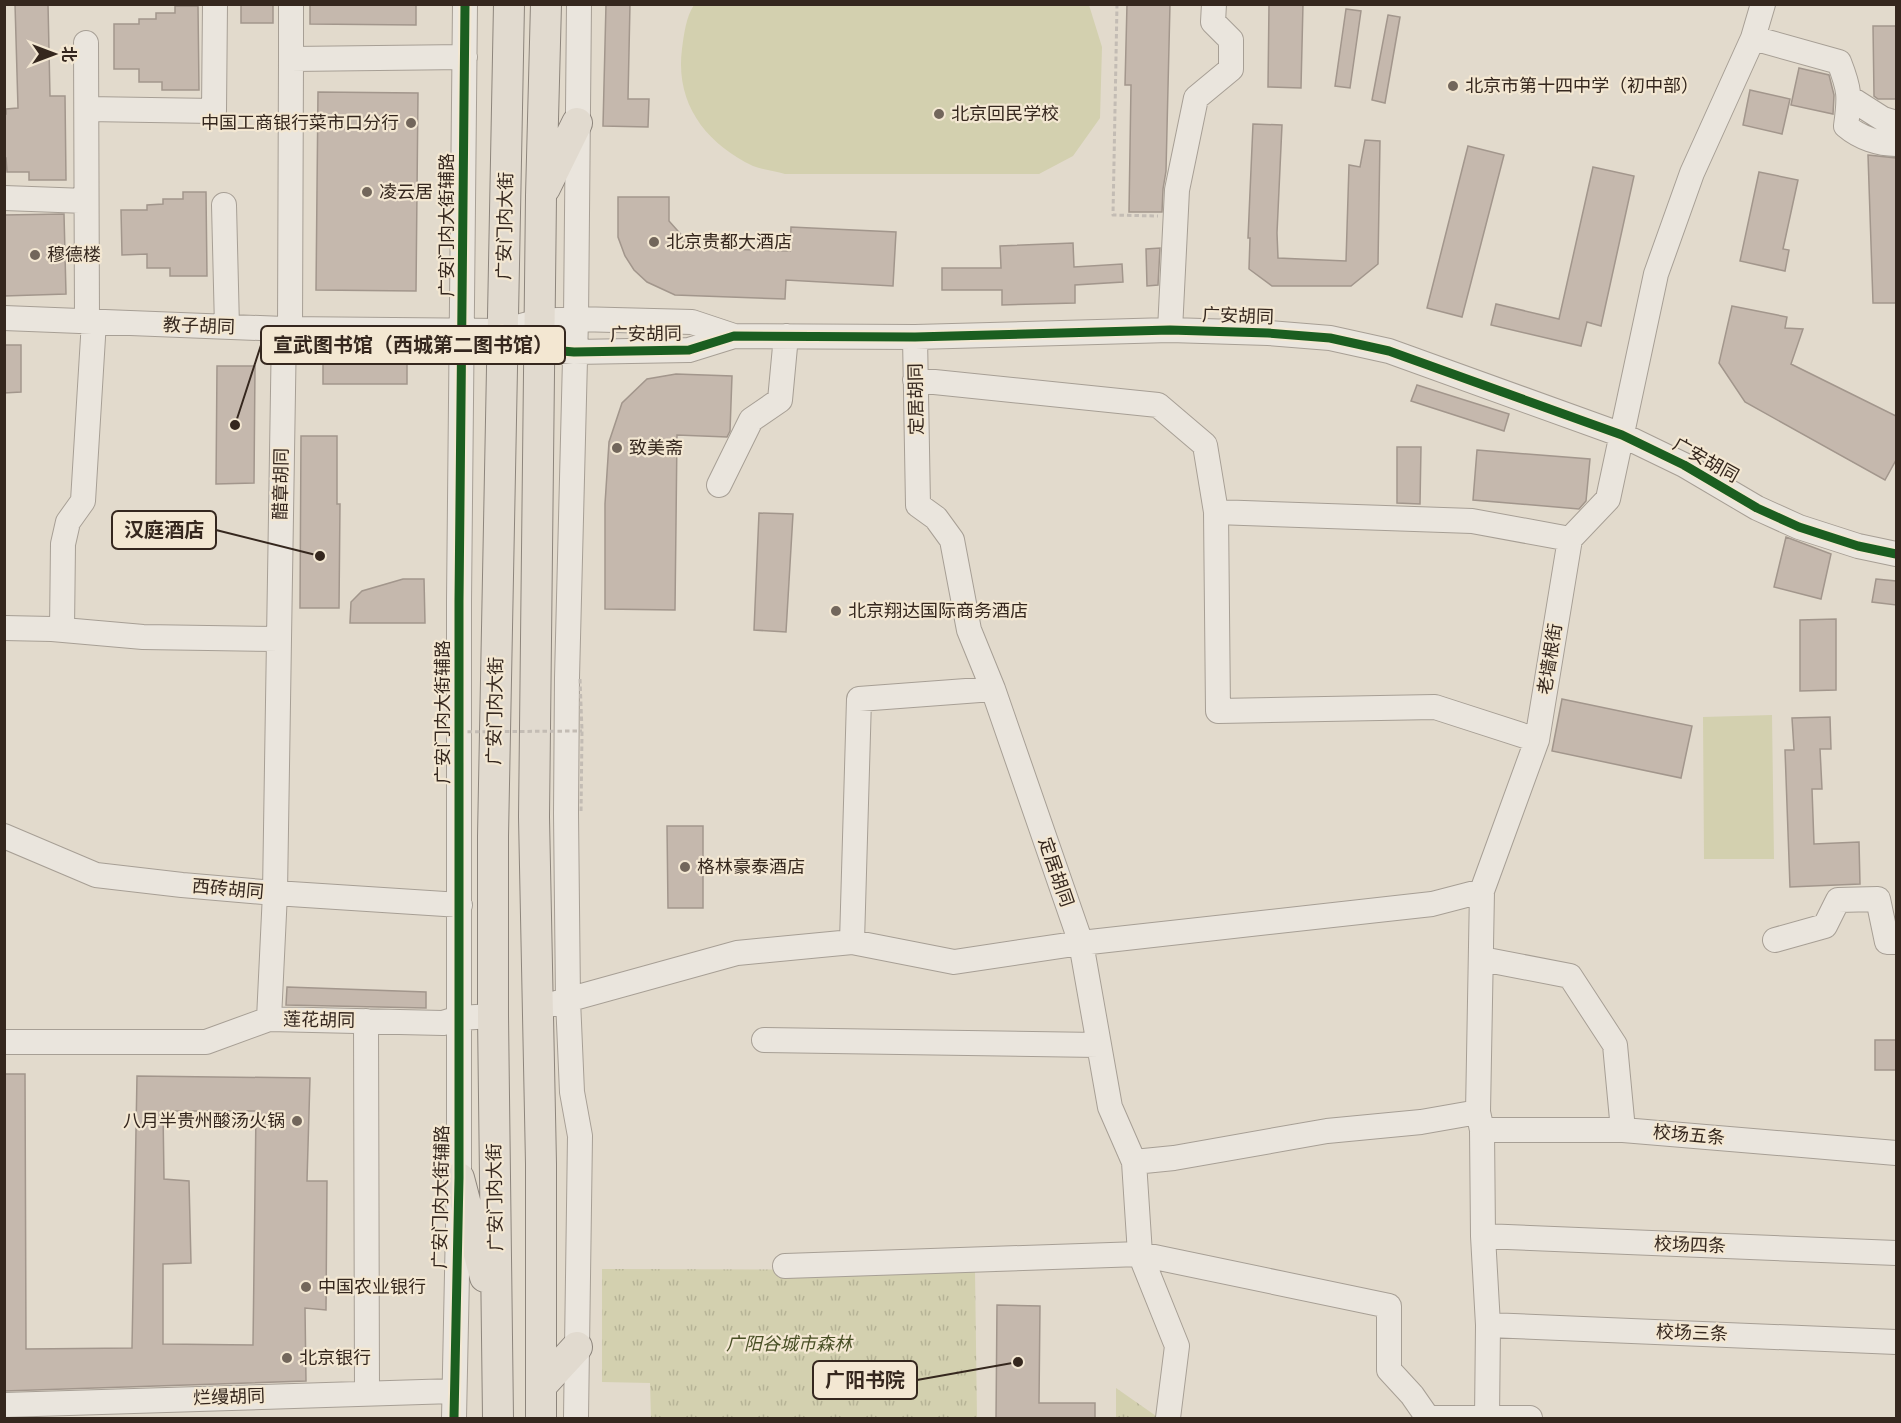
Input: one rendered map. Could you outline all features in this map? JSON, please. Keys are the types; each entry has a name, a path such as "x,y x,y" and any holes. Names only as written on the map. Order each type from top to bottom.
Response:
{"main road":[{"name":"广安门内大街","path":"498,1419 493,1016 494,766 510,4"},
{"name":"广安门内大街","path":"541,1419 541,1164 534,817 541,196 546,4"},
{"path":"541,196 577,123"},
{"path":"459,1178 497,1322"},
{"path":"541,1386 577,1347"}],"street":[{"path":"87,109 214,111 215,4"},
{"name":"醋章胡同","path":"269,1019 275,893 287,329 291,4"},
{"name":"广安门内大街辅路","path":"454,1419 459,1178 459,601 465,4"},
{"path":"576,1419 580,1136 572,1092 568,1000 566,813 576,319 579,4"},
{"path":"1170,330 1177,190 1196,98 1232,69 1232,40 1213,22 1214,4"},
{"path":"1216,512 1472,521 1570,539 1608,499 1656,274 1692,173 1753,39 1763,4"},
{"path":"1753,39 1839,62 1847,82 1850,98 1846,126 1856,134 1886,144 1896,144"},
{"path":"62,629 63,544 68,522 83,501 91,321 86,201 86,43"},
{"path":"291,59 465,57"},
{"path":"1850,98 1883,119 1896,123"},
{"path":"4,198 86,201"},
{"path":"224,205 227,327"},
{"name":"教子胡同","path":"4,318 287,329 502,331"},
{"name":"广安胡同","path":"539,335 576,319 692,322 734,336"},
{"name":"广安胡同","path":"539,335 574,352 689,350 734,336 915,337 1170,330 1268,333 1330,338 1389,351 1622,435 1684,465 1757,508 1799,527 1858,546 1896,554"},
{"path":"502,331 539,335"},
{"path":"719,485 752,420 780,400 786,336"},
{"name":"定居胡同","path":"915,337 918,505 936,518 952,540 969,630 993,689 1081,943 1110,1107 1134,1162 1140,1254 1177,1346 1168,1419"},
{"path":"915,380 1158,405 1204,445 1216,512 1218,711 1435,707 1537,740"},
{"name":"老墙根街","path":"1482,891 1537,740 1570,539"},
{"path":"4,628 62,629 143,637 279,639"},
{"path":"852,942 859,699 993,689"},
{"name":"西砖胡同","path":"4,836 96,875 275,893 460,905"},
{"path":"538,1008 738,953 852,942 954,962 1081,943 1432,904 1482,891 1480,1121 1488,1325 1487,1418"},
{"path":"1775,940 1825,926 1838,900 1878,898 1887,942 1896,942"},
{"path":"1482,960 1570,976 1615,1045 1623,1130"},
{"name":"莲花胡同","path":"4,1042 206,1042 269,1019 443,1023 459,1018 493,1016"},
{"path":"366,1021 367,1393"},
{"path":"764,1040 1098,1045"},
{"name":"校场五条","path":"1134,1162 1174,1158 1327,1131 1421,1122 1480,1121 1623,1130 1896,1153"},
{"name":"校场四条","path":"1483,1236 1896,1253"},
{"path":"785,1266 1140,1254 1389,1306 1389,1370 1412,1395 1428,1418 1530,1419"},
{"name":"校场三条","path":"1488,1325 1896,1342"},
{"name":"烂缦胡同","path":"4,1405 454,1391"}],"path":[{"path":"1117,4 1113,215 1175,216"},
{"path":"580,679 581,814"},
{"path":"444,732 582,731"}],"green space":[{"name":"北京回民学校","path":"694,5 1089,5 1102,47 1100,118 1073,156 1039,174 785,174 761,169 736,157 721,146 697,119 689,104 683,87 682,49 687,20"},
{"path":"1772,715 1774,859 1704,859 1703,717"},
{"name":"广阳谷城市森林","path":"602,1269 975,1270 977,1418 651,1418 650,1383 602,1382"},
{"path":"1116,1388 1159,1418 1116,1418"}],"building":[{"path":"15,4 48,4 50,96 65,96 66,180 29,180 29,172 7,172 6,158 4,158 4,114 6,114 6,109 18,108"},
{"path":"241,4 273,4 273,23 241,23"},
{"path":"310,4 416,4 416,25 310,24"},
{"path":"606,4 630,4 628,99 649,99 648,127 603,126"},
{"path":"1127,4 1170,4 1166,171 1162,212 1129,212 1131,85 1125,85"},
{"path":"1269,4 1303,4 1301,88 1268,87"},
{"path":"175,6 198,6 199,90 162,90 162,82 139,82 139,69 114,69 114,24 139,24 139,19 156,19 156,13 175,13"},
{"path":"1346,9 1361,11 1350,88 1335,86"},
{"path":"1388,15 1400,17 1385,103 1372,100"},
{"path":"1873,26 1896,26 1896,99 1878,99 1874,96"},
{"path":"1799,68 1829,75 1834,95 1833,114 1791,105"},
{"path":"1750,90 1790,99 1782,134 1743,125"},
{"name":"凌云居","path":"318,92 418,93 416,291 316,290"},
{"path":"1253,124 1282,125 1278,258 1346,261 1349,165 1360,167 1365,140 1380,141 1378,264 1351,286 1272,286 1249,269 1250,238 1248,238"},
{"path":"1468,146 1504,155 1462,317 1427,308"},
{"path":"1868,155 1896,158 1896,303 1873,303"},
{"path":"1593,167 1634,176 1601,326 1587,322 1581,346 1491,325 1496,304 1559,319"},
{"path":"1759,172 1798,180 1783,249 1789,250 1785,271 1740,261"},
{"path":"183,192 206,192 207,276 170,276 170,268 147,268 147,254 122,255 121,210 147,210 147,205 163,204 163,199 183,199"},
{"name":"北京贵都大酒店","path":"618,197 669,197 669,221 693,248 790,251 791,227 896,232 893,286 786,280 785,299 675,295 647,282 634,270 625,256 618,237"},
{"name":"穆德楼","path":"64,214 66,294 4,296 4,215"},
{"path":"1073,243 1074,267 1122,264 1123,282 1075,285 1075,303 1002,305 1002,290 942,290 942,268 1001,268 1000,246"},
{"path":"1160,248 1158,285 1147,286 1146,249"},
{"path":"1732,306 1787,317 1785,328 1803,329 1791,364 1896,416 1896,460 1885,480 1745,402 1719,363"},
{"path":"4,345 21,345 21,392 4,393"},
{"path":"407,350 407,384 323,384 323,351"},
{"path":"217,366 255,366 254,483 216,484"},
{"path":"676,374 732,376 730,431 727,437 677,435 675,610 605,609 605,504 609,442 622,403 647,379"},
{"path":"1417,385 1509,414 1504,431 1411,401"},
{"path":"301,436 337,436 337,504 340,504 339,608 300,608"},
{"path":"1397,447 1421,447 1420,504 1397,503"},
{"path":"1477,450 1590,459 1586,501 1579,509 1473,500"},
{"path":"759,513 793,514 786,632 754,630"},
{"path":"1786,537 1831,554 1821,599 1774,587"},
{"path":"403,579 424,579 425,623 350,623 351,602 362,591"},
{"path":"1876,579 1896,581 1896,605 1872,602"},
{"path":"1836,619 1836,690 1800,691 1800,620"},
{"path":"1562,699 1692,726 1681,778 1552,751"},
{"path":"1830,717 1831,749 1820,749 1822,789 1812,789 1814,844 1859,842 1860,884 1790,887 1785,750 1794,750 1792,718"},
{"name":"格林豪泰酒店","path":"667,826 703,826 703,908 668,908"},
{"path":"287,987 426,992 426,1008 286,1005"},
{"path":"1875,1040 1896,1040 1896,1070 1875,1070"},
{"path":"4,1074 25,1074 26,1349 132,1348 137,1076 310,1078 307,1181 327,1181 326,1310 305,1308 306,1381 4,1391","holes":["163,1111 256,1111 253,1345 163,1344 163,1264 191,1263 189,1181 164,1179"]},
{"path":"997,1305 1040,1306 1039,1403 1095,1403 1095,1419 996,1419"}],"cycle path":[{"path":"454,1418 459,1178 459,601 465,4"},
{"path":"502,331 539,349 574,352 689,350 734,336 915,337 1170,330 1268,333 1330,338 1389,351 1622,435 1684,465 1757,508 1799,527 1858,546 1896,554"}],"place":[{"name":"北京市第十四中学（初中部）","path":"1453,86"},
{"name":"北京回民学校","path":"939,114"},
{"name":"中国工商银行菜市口分行","path":"411,123"},
{"name":"凌云居","path":"367,192"},
{"name":"北京贵都大酒店","path":"654,242"},
{"name":"穆德楼","path":"35,255"},
{"name":"宣武图书馆（西城第二图书馆）","path":"235,425"},
{"name":"致美斋","path":"617,448"},
{"name":"汉庭酒店","path":"320,556"},
{"name":"北京翔达国际商务酒店","path":"836,611"},
{"name":"格林豪泰酒店","path":"685,867"},
{"name":"八月半贵州酸汤火锅","path":"297,1121"},
{"name":"中国农业银行","path":"306,1287"},
{"name":"北京银行","path":"287,1358"},
{"name":"广阳书院","path":"1018,1362"}]}
